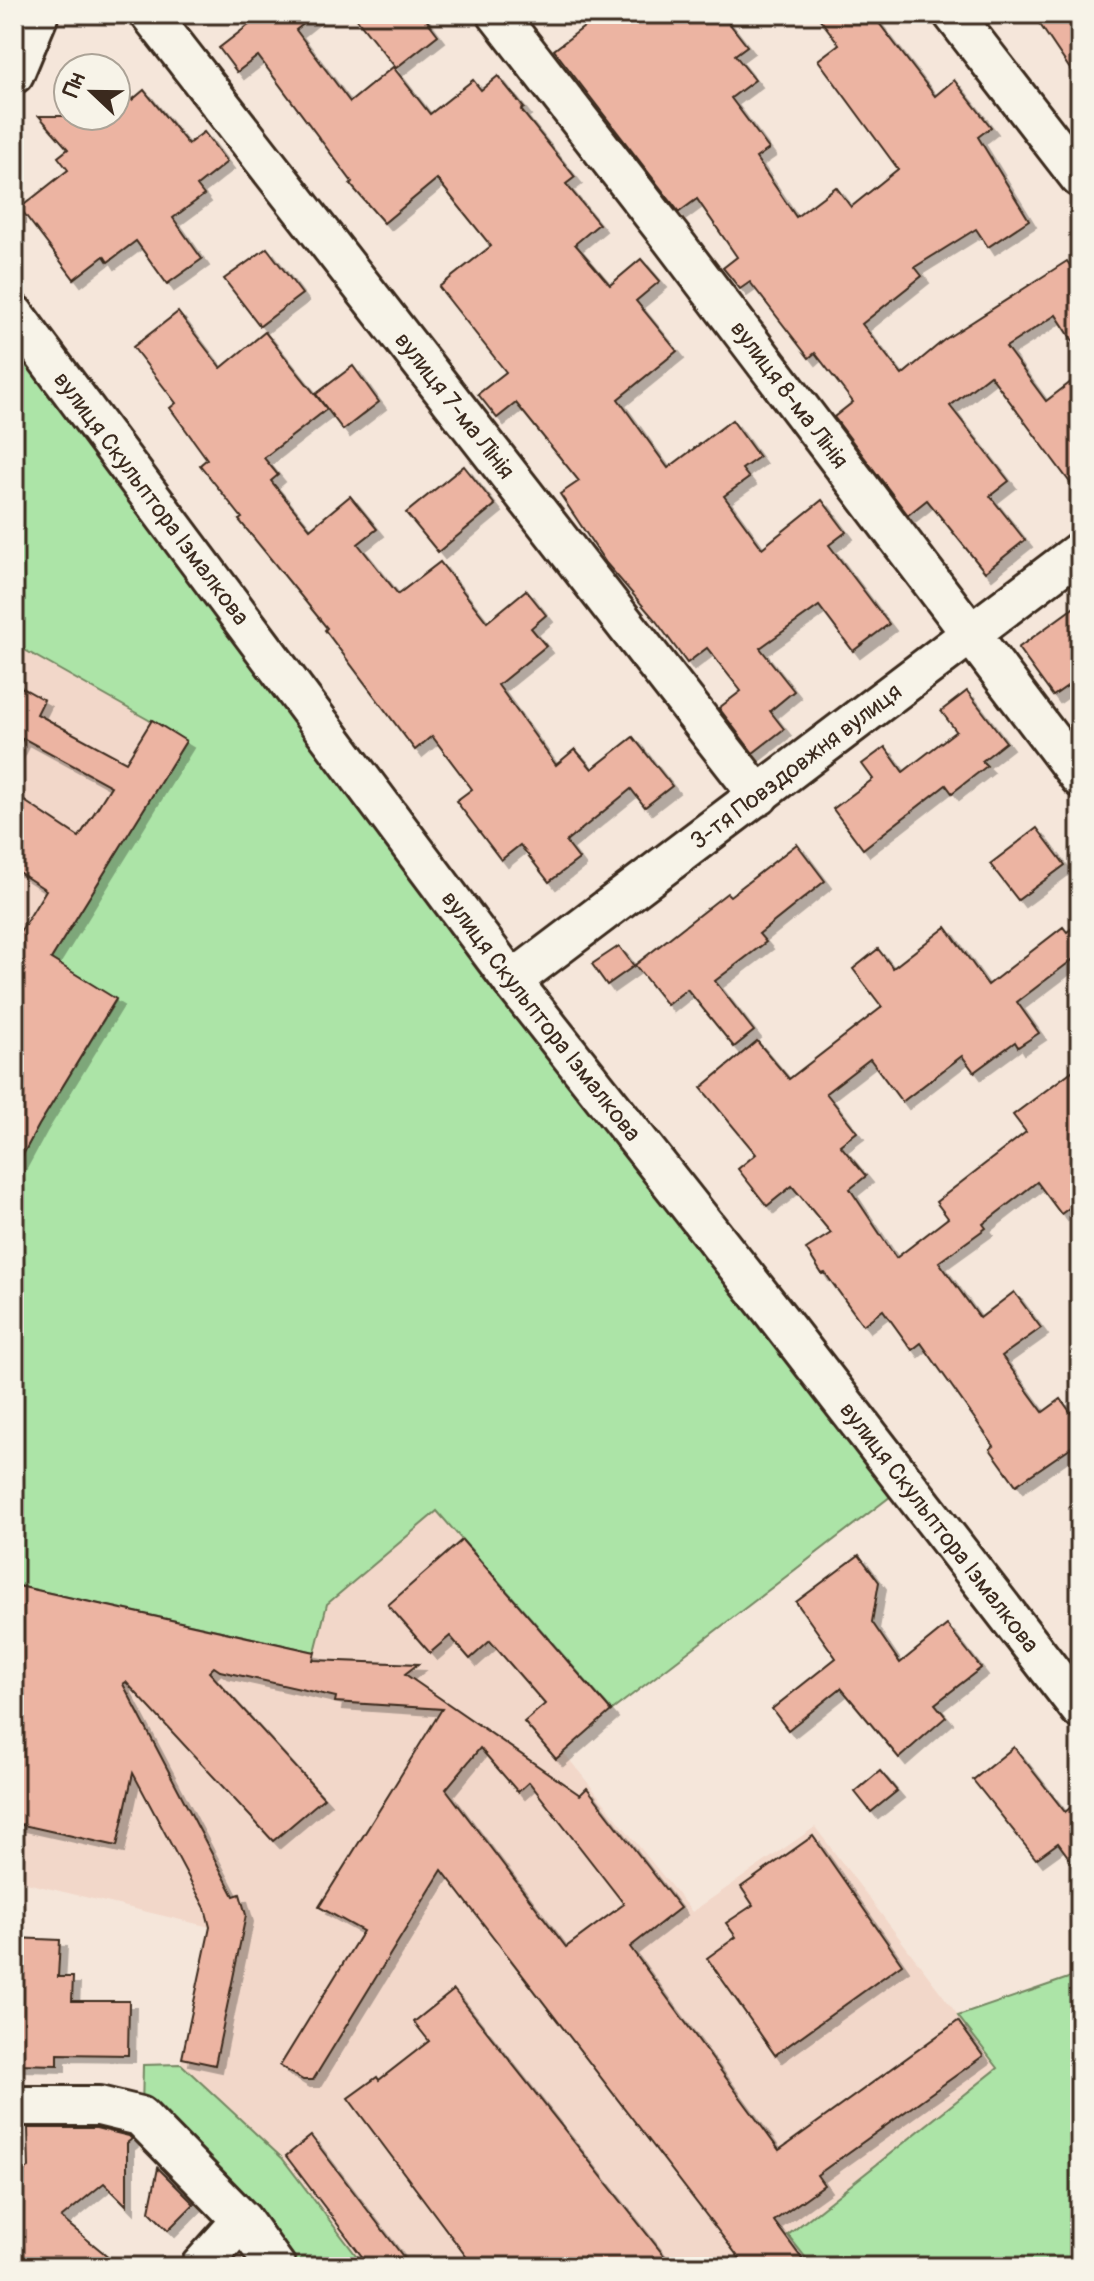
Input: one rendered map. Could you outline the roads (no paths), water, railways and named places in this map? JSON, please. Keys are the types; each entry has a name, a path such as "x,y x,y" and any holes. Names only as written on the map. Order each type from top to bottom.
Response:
{"street":[{"path":"14,74 39,14"},
{"name":"вулиця 7-ма Лінія","path":"150,14 759,796"},
{"name":"вулиця 8-ма Лінія","path":"497,14 671,238 1080,778"},
{"path":"953,14 1080,178"},
{"name":"вулиця Скульптора Ізмалкова","path":"14,314 512,981 771,1309 1080,1709"},
{"name":"3-тя Повздовжня вулиця","path":"512,981 1080,551"},
{"path":"14,2106 99,2106 140,2116 242,2220 276,2267"},
{"path":"200,2267 242,2220"}]}
